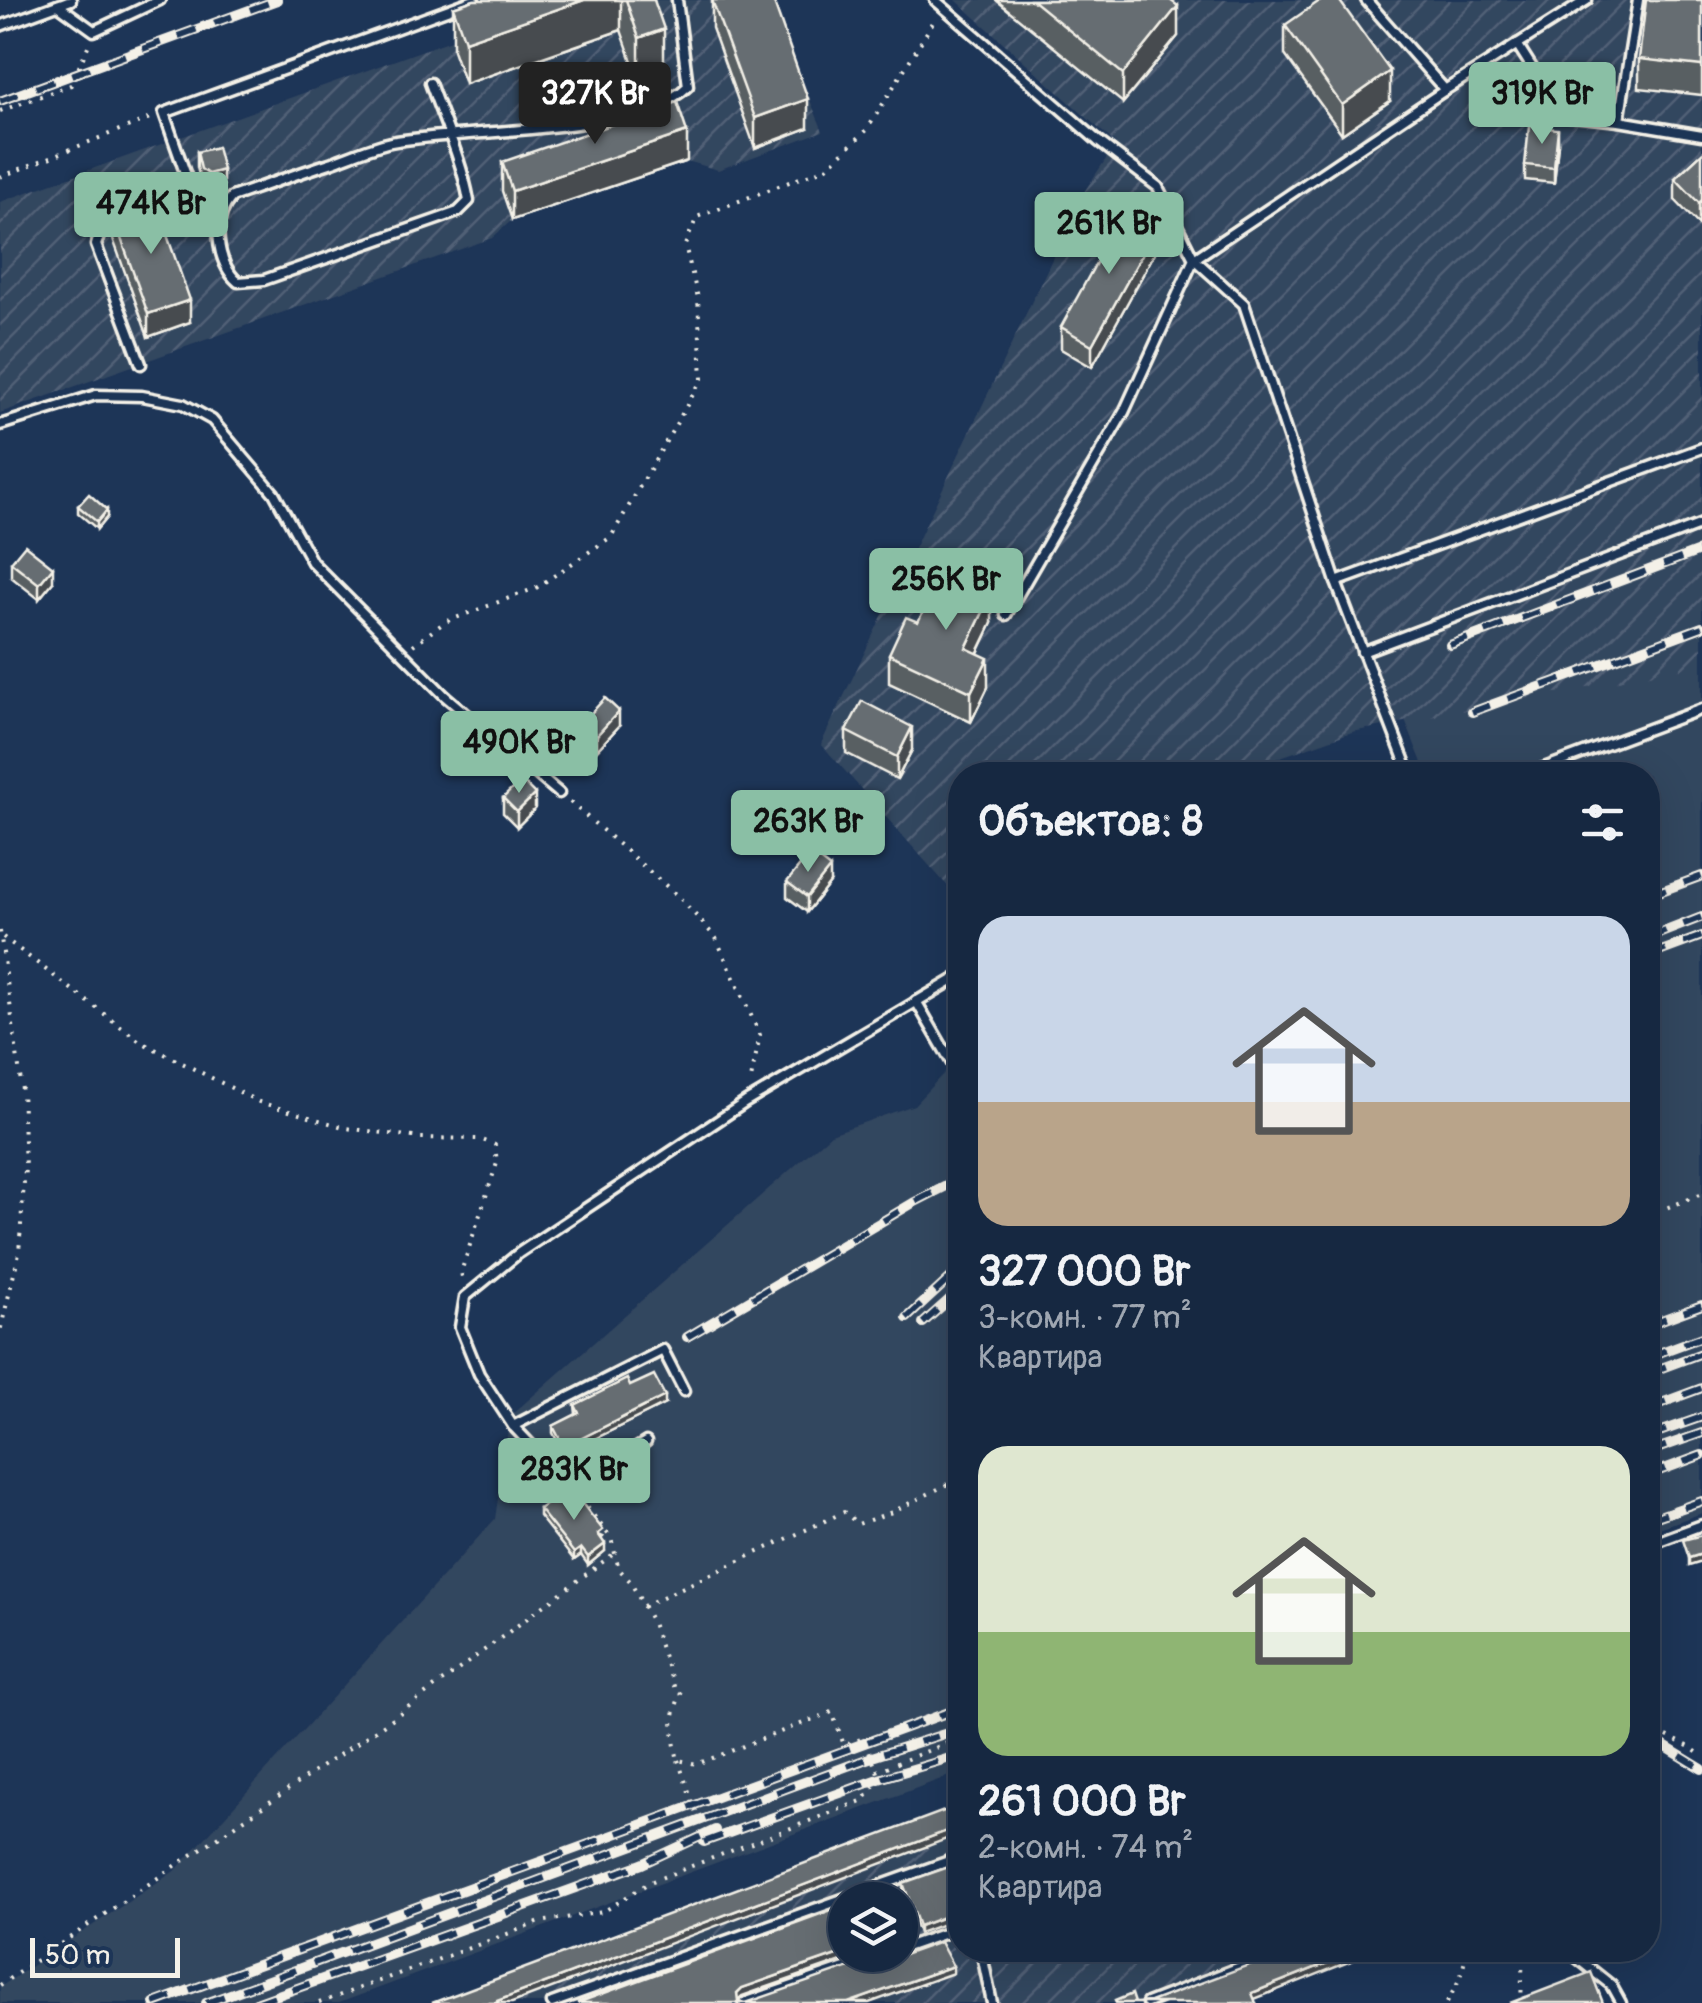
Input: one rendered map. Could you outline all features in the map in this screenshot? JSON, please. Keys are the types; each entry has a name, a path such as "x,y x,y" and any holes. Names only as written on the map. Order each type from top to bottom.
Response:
{"lane":[{"path":"0,26 70,0"},
{"path":"58,6 94,30 160,0"},
{"path":"222,208 188,184 164,113 474,0"},
{"path":"430,83 450,138 464,176 469,201 458,212 264,280 238,282 226,272 218,224 222,208 232,197 386,143 428,136 450,138 612,116 677,97 688,86 688,72 677,0"},
{"path":"1366,0 1445,90"},
{"path":"1006,615 1124,412 1194,259 1586,0"},
{"path":"1619,122 1638,0"},
{"path":"939,3 1098,141 1158,187 1194,259 1244,304 1336,582 1405,762"},
{"path":"1517,44 1562,115 1702,134"},
{"path":"141,364 96,246 101,231 211,200"},
{"path":"0,425 96,395 142,396 183,404 212,420 274,493 312,562 445,696 559,793"},
{"path":"1336,582 1702,448"},
{"path":"1362,652 1702,524"},
{"path":"1561,762 1702,709"},
{"path":"646,1442 572,1488 514,1426 479,1374 460,1327 465,1297 518,1253 746,1102 948,983"},
{"path":"916,1001 948,1053"},
{"path":"514,1426 663,1350 684,1391"},
{"path":"1660,1540 1702,1524"},
{"path":"893,1882 948,1861"},
{"path":"552,2003 828,1905"},
{"path":"918,1942 948,1932"},
{"path":"983,1962 992,2003"},
{"path":"1147,2003 1253,1962"},
{"path":"1582,1962 1610,1985 1621,2003"},
{"path":"744,2003 833,1972"}],"path":[{"path":"403,652 445,622 536,588 610,537 702,379 698,298 686,245 696,216 826,168 867,130 939,3"},
{"path":"0,111 71,85 94,30"},
{"path":"0,177 164,113"},
{"path":"559,793 680,898 716,938 760,1036 746,1102"},
{"path":"0,931 22,1090 25,1168 19,1253 0,1332"},
{"path":"3,937 141,1042 259,1102 346,1128 421,1138 480,1140 495,1145 498,1162 461,1272 465,1297"},
{"path":"1660,1210 1702,1194"},
{"path":"643,1606 844,1512 858,1524 948,1484"},
{"path":"572,1488 610,1538 619,1570 630,1581 643,1606 675,1689 681,1694 674,1707 672,1735 697,1815"},
{"path":"0,1985 392,1718 616,1552"},
{"path":"319,2003 540,1922 604,1912 650,1882 864,1800 878,1778 864,1738 844,1746 832,1712 698,1764 678,1760"},
{"path":"1660,1733 1702,1756"},
{"path":"876,1771 948,1743"},
{"path":"1447,2003 1465,1962"},
{"path":"1521,2003 1523,1962"}],"shaded area":[{"path":"563,0 768,0 823,131 718,170 687,161 512,220 492,238 0,413 0,202"},
{"path":"956,0 1702,0 1702,665 1352,732 1266,762 948,762 948,887 821,744 1084,192 1116,144"},
{"path":"1702,0 1702,1513 1660,1528 1660,762 1422,762 1225,275"},
{"path":"948,1069 948,1776 339,2003 0,2003 0,1987 176,1870 495,1519 510,1416 831,1134 914,1105"},
{"path":"948,1818 948,1962 1349,1962 1253,2000 456,2003"}],"building":[{"path":"474,0 584,0 465,41 453,7"},
{"path":"626,0 654,0 664,29 639,38"},
{"path":"712,0 773,0 808,99 755,118"},
{"path":"1032,0 1170,0 1178,6 1123,74"},
{"path":"1321,0 1339,0 1390,71 1342,105 1285,25"},
{"path":"1646,0 1702,0 1702,66 1639,59"},
{"path":"677,102 687,132 512,191 502,162"},
{"path":"1529,126 1558,129 1554,168 1525,165"},
{"path":"217,147 223,170 208,174 201,169 197,152"},
{"path":"1702,153 1702,200 1699,203 1675,178"},
{"path":"155,201 190,300 148,314 112,213"},
{"path":"1125,210 1157,227 1092,345 1061,327"},
{"path":"89,494 107,510 97,522 78,506"},
{"path":"25,545 53,567 39,584 11,562"},
{"path":"943,570 992,593 966,648 988,658 971,692 889,654 906,617 918,622"},
{"path":"605,698 619,711 597,735 583,722"},
{"path":"862,701 912,727 897,757 846,731"},
{"path":"521,780 535,794 517,812 503,798"},
{"path":"810,853 830,868 807,897 787,882"},
{"path":"654,1375 665,1396 564,1447 553,1426 579,1413 575,1405 627,1379 630,1386"},
{"path":"570,1488 603,1530 598,1534 605,1544 588,1557 581,1548 574,1553 539,1509"},
{"path":"1702,1535 1702,1554 1689,1558 1683,1540"},
{"path":"948,1810 948,1831 498,2003 432,2003"},
{"path":"948,1867 948,1915 919,1926 918,1882 906,1882"},
{"path":"828,1911 828,1958 742,1988 737,1993 738,2001 746,2003 577,2003"},
{"path":"940,1942 953,1966 848,2003 746,2003 835,1972 918,1972 918,1950"},
{"path":"1257,1962 1330,1962 1252,1993 1256,2003 1135,2003 1150,2002"},
{"path":"1591,1972 1603,2003 1510,2003"},
{"path":"1132,1994 1135,2003 1116,2003 1115,2001"}],"railway":[{"path":"0,101 277,0"},
{"path":"1450,645 1702,550"},
{"path":"1472,712 1702,627"},
{"path":"1660,892 1702,876"},
{"path":"1660,933 1702,917"},
{"path":"1660,952 1702,936"},
{"path":"687,1337 948,1185"},
{"path":"907,1318 948,1280"},
{"path":"923,1323 948,1301"},
{"path":"1660,1321 1702,1305"},
{"path":"1660,1353 1702,1337"},
{"path":"1660,1369 1702,1353"},
{"path":"1660,1404 1702,1388"},
{"path":"1660,1432 1702,1417"},
{"path":"1660,1448 1702,1433"},
{"path":"1660,1471 1702,1455"},
{"path":"1660,1516 1702,1501"},
{"path":"154,2003 948,1712"},
{"path":"206,2003 872,1757 948,1733"},
{"path":"1660,1743 1702,1769"},
{"path":"704,1842 948,1759"},
{"path":"256,2003 642,1864 715,1830"}]}
